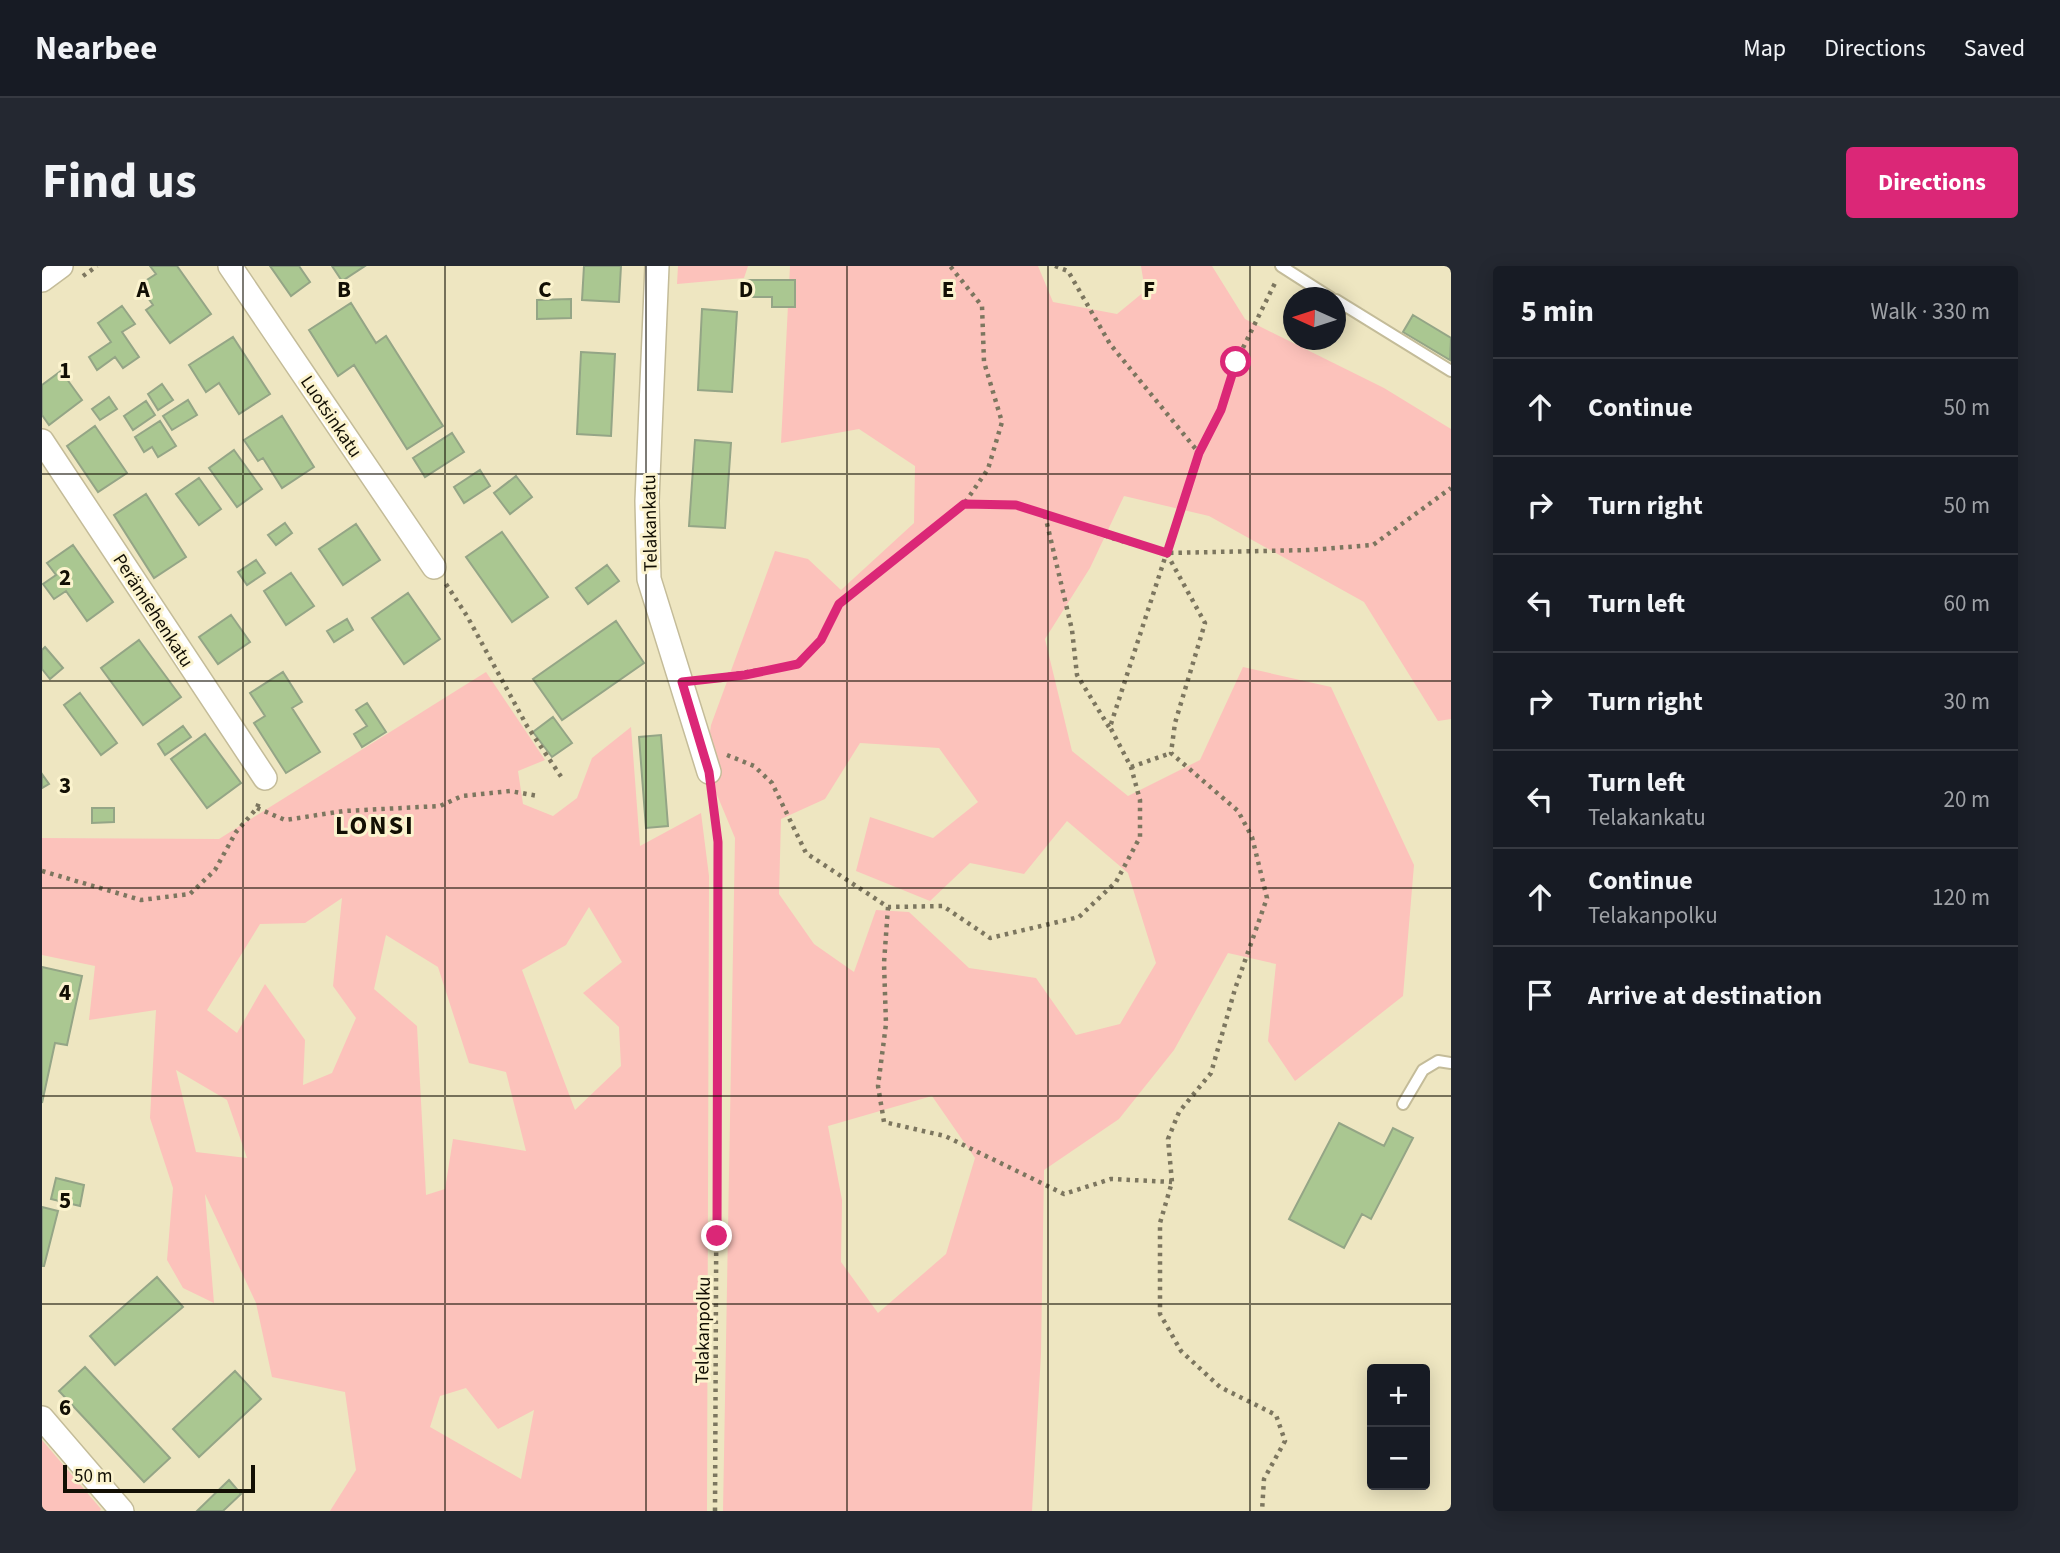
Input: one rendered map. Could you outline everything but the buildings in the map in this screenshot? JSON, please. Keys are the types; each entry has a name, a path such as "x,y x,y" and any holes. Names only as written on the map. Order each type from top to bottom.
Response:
{"street":[{"path":"42,280 61,266"},
{"name":"Luotsinkatu","path":"230,266 434,567"},
{"name":"Telakankatu","path":"657,266 647,501 649,579 709,772"},
{"name":"Perämiehenkatu","path":"42,441 265,778"},
{"path":"42,1418 122,1511"}],"lane":[{"path":"1282,267 1314,287"},
{"path":"1346,307 1451,370"},
{"path":"1403,1104 1423,1070 1438,1061 1451,1063"}],"path":[{"path":"682,682 745,675 798,664 821,640 839,604 964,504 988,469 1002,422 984,362 982,306 950,266"},
{"path":"1055,266 1068,271 1110,344 1199,453"},
{"path":"1110,727 1199,453 1221,410 1236,362 1282,267"},
{"path":"964,504 1016,505 1167,553 1373,545 1451,488"},
{"path":"699,739 754,766 772,783 806,853 888,907 943,906 990,938 1079,917 1115,883 1140,837 1140,800 1131,767 1110,727 1077,675 1072,630 1045,515"},
{"path":"1167,553 1205,623 1175,723 1171,753"},
{"path":"434,567 467,616 515,706 562,778"},
{"path":"1131,767 1171,753"},
{"path":"1171,753 1238,811 1252,837 1267,898 1235,989 1211,1073 1179,1112 1168,1139 1172,1182 1160,1223 1160,1314 1181,1351 1220,1387 1276,1415 1284,1441 1264,1479 1262,1511"},
{"name":"Telakanpolku","path":"709,772 718,842 715,1511"},
{"path":"42,871 141,900 190,894 215,870 236,832 257,808 265,778"},
{"path":"257,808 285,820 344,811 440,806 462,796 510,791 538,796"},
{"path":"888,907 884,963 886,1024 878,1086 884,1122 945,1136 1065,1194 1111,1179 1172,1182"}],"shaded area":[{"path":"678,266 748,266 744,278 677,284"},
{"path":"790,266 1038,266 1053,302 1117,314 1145,291 1141,266 1212,266 1245,319 1283,338 1283,350 1307,350 1384,388 1451,429 1451,719 1438,721 1364,602 1209,516 1124,496 1090,568 1045,639 1072,751 1128,796 1200,760 1243,667 1331,687 1414,865 1403,996 1295,1081 1268,1041 1276,964 1228,953 1174,1050 1119,1119 1044,1170 1041,1354 1032,1511 723,1511 735,838 705,766 711,725 775,551 808,559 841,590 914,523 915,466 859,429 781,443","holes":["860,743 939,748 978,802 933,838 870,817 856,871 930,901 970,863 1024,874 1067,821 1128,873 1156,963 1120,1024 1076,1035 1036,978 969,968 909,912 876,910 854,972 814,944 779,894 781,819 825,799","932,1096 975,1158 946,1254 878,1313 841,1262 842,1200 828,1126"]},
{"path":"486,672 545,760 518,771 523,804 553,816 577,798 592,758 631,727 640,846 701,813 709,876 707,1511 330,1511 356,1470 345,1392 272,1377 256,1303 205,1194 214,1303 183,1288 167,1260 173,1188 150,1118 156,1010 89,1020 95,966 42,955 42,838 219,839","holes":["342,898 333,986 356,1018 332,1073 303,1085 305,1040 265,984 237,1033 207,1010 260,924 305,923","589,907 622,962 583,993 619,1027 621,1066 575,1110 522,970 566,945","386,935 438,967 469,1063 506,1072 526,1151 453,1139 445,1189 426,1195 417,1026 374,989","176,1070 227,1100 247,1158 196,1152","466,1388 498,1429 534,1410 521,1479 430,1427 440,1396"]},
{"path":"42,1440 101,1509 100,1511 42,1511"}],"district":[{"name":"LONSI","path":"375,825"}],"route":[{"path":"717,1236 718,842 709,772 682,682 745,675 798,664 821,640 839,604 964,504 1016,505 1118,540 1167,553 1199,453 1221,410 1236,362"}]}
